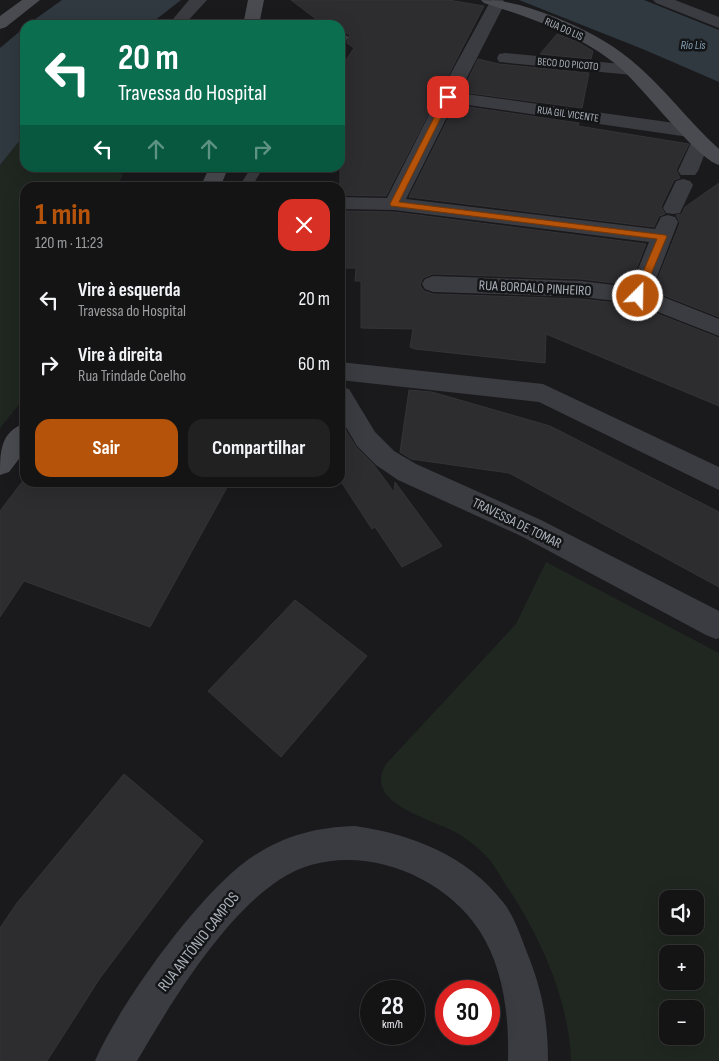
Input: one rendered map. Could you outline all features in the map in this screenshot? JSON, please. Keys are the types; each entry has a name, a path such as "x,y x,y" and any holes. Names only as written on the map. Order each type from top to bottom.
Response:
{"street":[{"path":"0,24 32,0"},
{"path":"180,20 191,6 199,0"},
{"path":"252,20 256,0"},
{"path":"661,0 719,23"},
{"path":"394,204 448,97 493,1"},
{"name":"RUA DO LIS","path":"493,1 553,24 600,45 632,70 694,137 719,159"},
{"name":"BECO DO PICOTO","path":"505,58 632,70"},
{"name":"RUA GIL VICENTE","path":"448,97 694,137"},
{"path":"638,296 686,178 694,137"},
{"path":"345,203 394,204 668,222"},
{"name":"RUA BORDALO PINHEIRO","path":"434,284 581,289 638,296 719,328"},
{"path":"345,372 543,394 719,479"},
{"name":"TRAVESSA DE TOMAR","path":"345,404 366,439 385,458 407,472 531,528 716,626"},
{"path":"0,464 20,439"},
{"name":"RUA ANTÓNIO CAMPOS","path":"115,1061 159,993 230,899 267,867 307,846 350,841 392,850 429,863 459,883 491,916 511,955 528,1021 528,1061"}],"shaded area":[{"path":"20,140 20,172 116,172 123,174 119,182 20,182 20,403 0,428 0,165"},
{"path":"546,562 719,653 719,1060 571,1061 565,1015 550,969 530,925 495,867 477,847 465,838 448,828 411,812 389,798 383,788 381,778 386,764 516,624"}],"water":[{"path":"62,0 181,0 155,20 34,20"},
{"name":"Rio Lis","path":"519,0 644,0 719,30 719,82 645,50"},
{"path":"20,31 20,140 0,165 0,48"}],"building":[{"path":"291,0 448,0 484,6 386,196 345,195 345,182 340,182 340,172 345,172 345,62 354,48 347,43 350,35 345,32 345,20 317,20"},
{"path":"557,34 576,41 593,51 591,59 540,54"},
{"path":"478,59 499,64 589,73 582,108 462,92"},
{"path":"455,105 579,123 578,126 689,144 676,170 680,178 674,180 661,207 665,214 659,216 654,227 409,197"},
{"path":"719,183 719,317 653,291 680,223 676,215 682,214 685,207"},
{"path":"345,211 394,212 646,244 630,285 581,279 433,274 423,278 420,285 424,291 433,294 581,299 635,305 719,338 719,406 546,334 545,363 415,349 410,347 413,329 361,328 361,281 355,281 356,268 345,268"},
{"path":"409,390 432,392 550,426 719,512 719,587 509,473 411,459 400,452"},
{"path":"345,429 356,447 374,465 394,492 395,482 442,546 402,567 375,527 372,529 345,487"},
{"path":"20,485 20,487 227,487 150,627 24,581 0,617 0,511"},
{"path":"295,600 367,656 281,757 208,691"},
{"path":"124,774 203,841 100,978 47,1061 0,1061 0,928 17,903"}],"route":[{"path":"448,97 394,204 662,236 638,296"}]}
